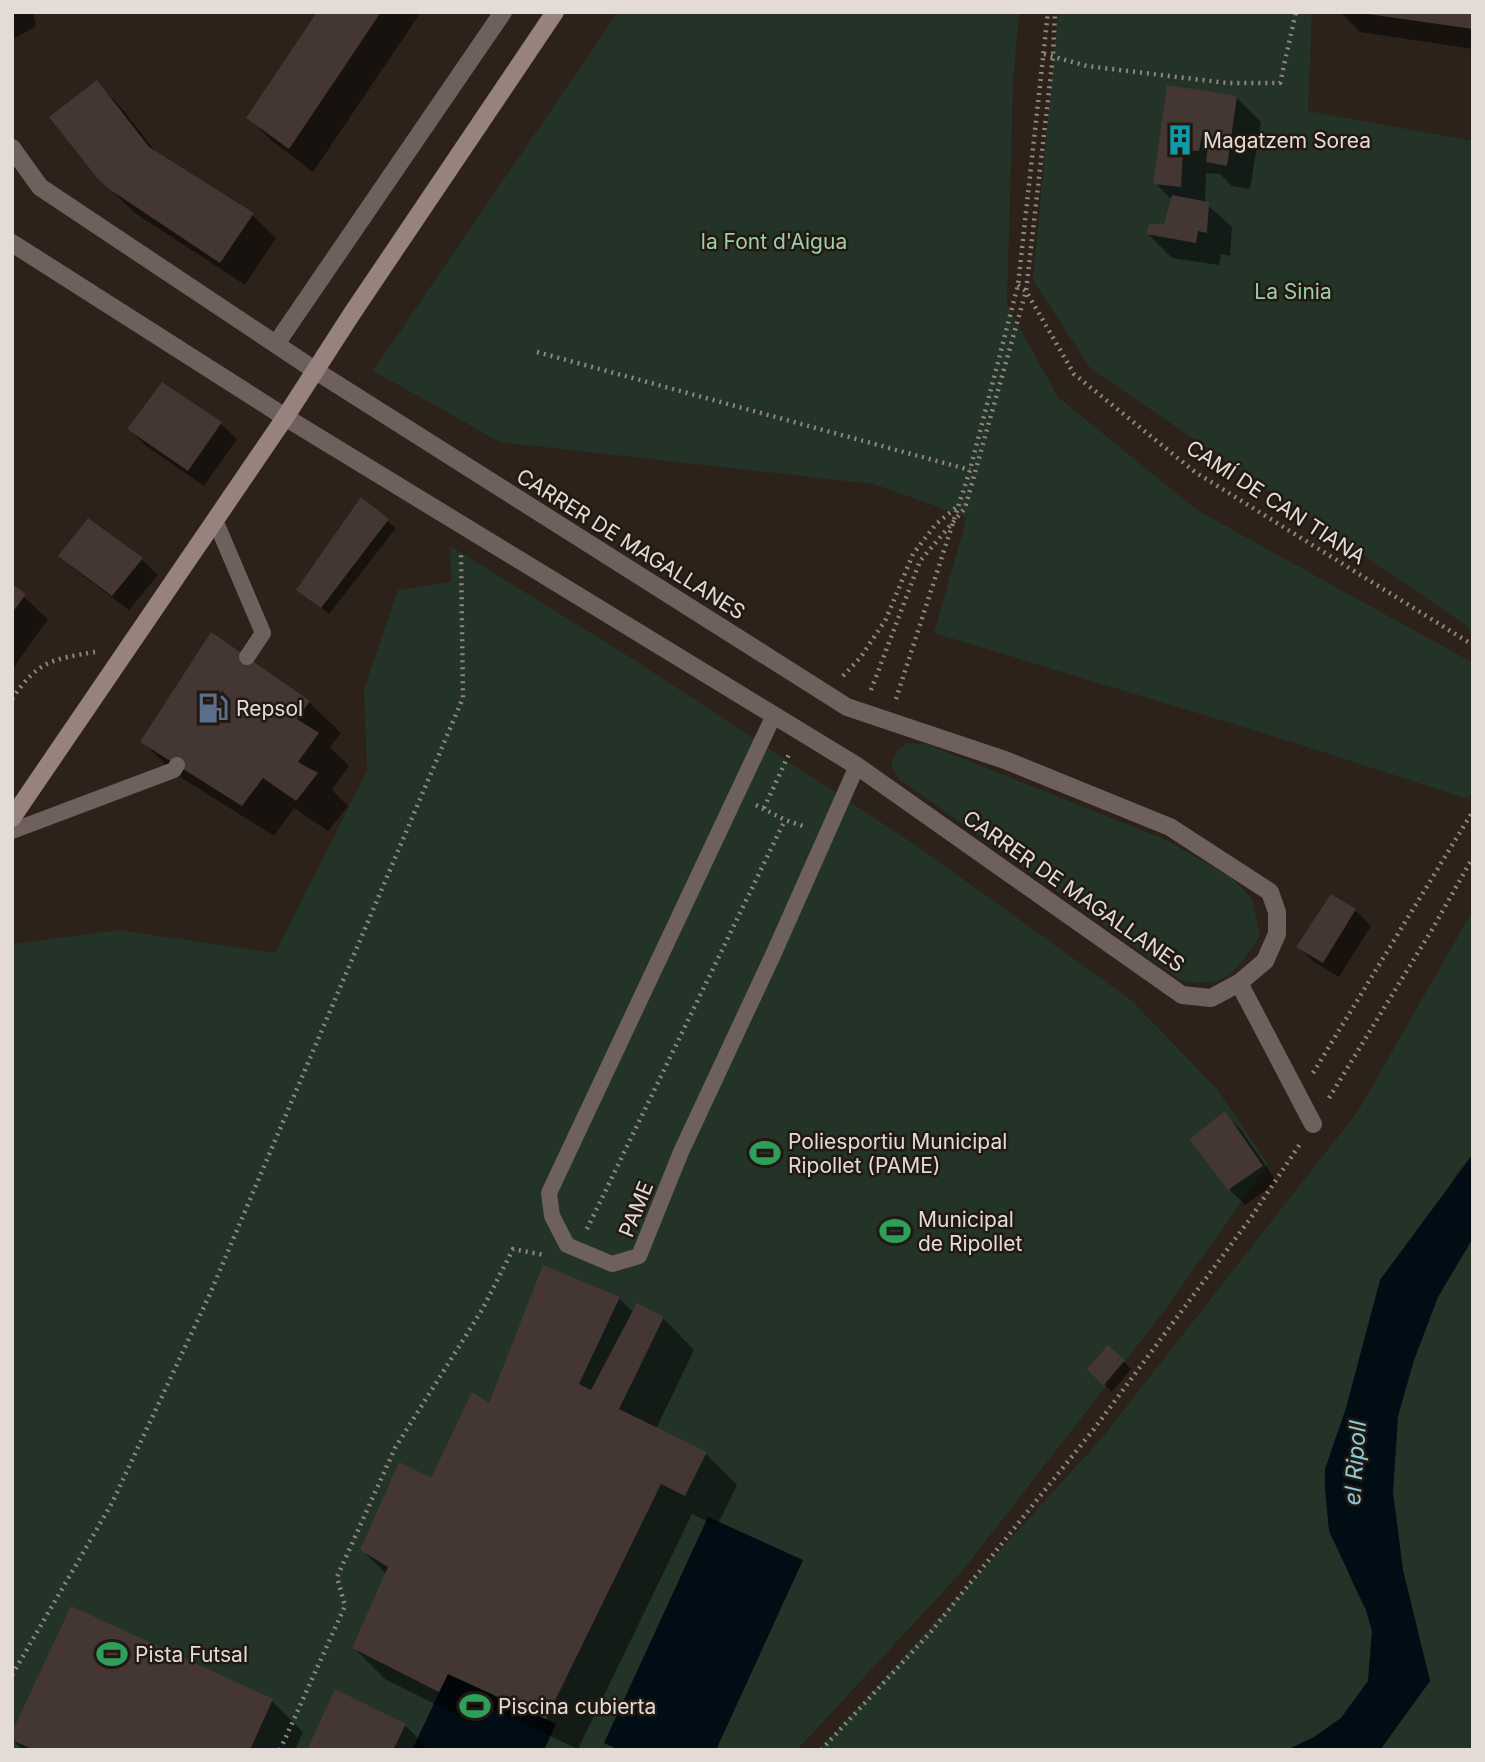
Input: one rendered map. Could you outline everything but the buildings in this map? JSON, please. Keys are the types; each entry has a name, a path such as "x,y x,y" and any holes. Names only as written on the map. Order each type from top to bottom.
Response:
{"main road":[{"path":"12,818 316,371 555,12"}],"street":[{"path":"276,344 503,12"},
{"name":"CARRER DE MAGALLANES","path":"12,148 40,187 316,371 846,707 1005,760 1171,827 1270,892 1278,912 1277,933 1265,961 1239,983 1210,998 1182,995 857,766 285,417 12,243"},
{"path":"1239,983 1313,1124"}],"lane":[{"path":"215,520 262,633 247,657"},
{"name":"PAME","path":"774,715 549,1193 552,1216 567,1245 612,1264 639,1256 681,1152 773,956 857,766"},
{"path":"12,831 174,770 177,765"}],"path":[{"path":"894,706 970,470 1018,285 1048,12"},
{"path":"862,712 920,561 965,508 1026,291 1053,56 1055,12"},
{"path":"1044,54 1087,66 1227,83 1280,83 1296,12"},
{"name":"CAMÍ DE CAN TIANA","path":"1018,285 1026,291 1073,374 1195,472 1473,645"},
{"path":"537,352 970,470"},
{"path":"839,680 861,657 886,619 913,554 936,524 959,505"},
{"path":"12,1675 112,1503 209,1296 463,698 460,524"},
{"path":"764,808 790,754"},
{"path":"752,803 785,820 814,830"},
{"path":"1299,1099 1332,1040 1367,989 1473,811"},
{"path":"583,1237 785,820"},
{"path":"1343,1075 1473,857"},
{"path":"821,1750 930,1633 1094,1429 1250,1219 1313,1124"},
{"path":"279,1750 345,1606 337,1577 395,1448 482,1310 513,1249 546,1255"}],"green space":[{"name":"la Font d'Aigua","path":"618,12 1019,12 1013,84 1007,305 1058,397 1197,510 1473,663 1473,789 1468,799 1289,741 934,633 967,517 873,484 500,442 373,371"},
{"name":"La Sinia","path":"1058,12 1312,12 1308,111 1473,141 1473,630 1090,368 1033,280"},
{"name":"Poliesportiu Municipal Ripollet (PAME)","path":"450,546 636,661 917,846 1131,1000 1217,1089 1268,1164 1165,1310 964,1569 797,1750 12,1750 12,944 119,930 275,953 367,771 364,689 398,590 451,582"},
{"path":"907,743 926,744 1164,839 1231,877 1252,899 1260,936 1237,968 1229,974 1210,982 1181,980 899,779 891,765 896,752"},
{"path":"1473,910 1473,1154 1456,1173 1346,1408 1340,1427 1351,1581 1366,1610 1372,1631 1368,1681 1341,1718 1314,1737 1287,1750 819,1750 1101,1439 1358,1111"},
{"path":"1473,1238 1473,1750 1380,1750 1430,1681 1403,1570 1393,1492 1398,1416 1414,1360 1438,1297"}],"water":[{"name":"el Ripoll","path":"1473,1154 1473,1238 1438,1297 1414,1360 1398,1416 1393,1492 1403,1570 1430,1681 1380,1750 1287,1750 1314,1737 1341,1718 1368,1681 1372,1631 1366,1610 1329,1531 1325,1469 1346,1408 1380,1280"},
{"path":"708,1517 803,1560 716,1750 619,1750 604,1743"},
{"name":"Piscina cubierta","path":"448,1674 556,1724 544,1750 412,1750"}],"place":[{"name":"Magatzem Sorea","path":"1180,140"},
{"name":"Repsol","path":"213,708"},
{"name":"Poliesportiu Municipal Ripollet (PAME)","path":"765,1153"},
{"name":"Municipal de Ripollet","path":"895,1231"},
{"name":"Pista Futsal","path":"112,1654"},
{"name":"Piscina cubierta","path":"475,1706"}]}
